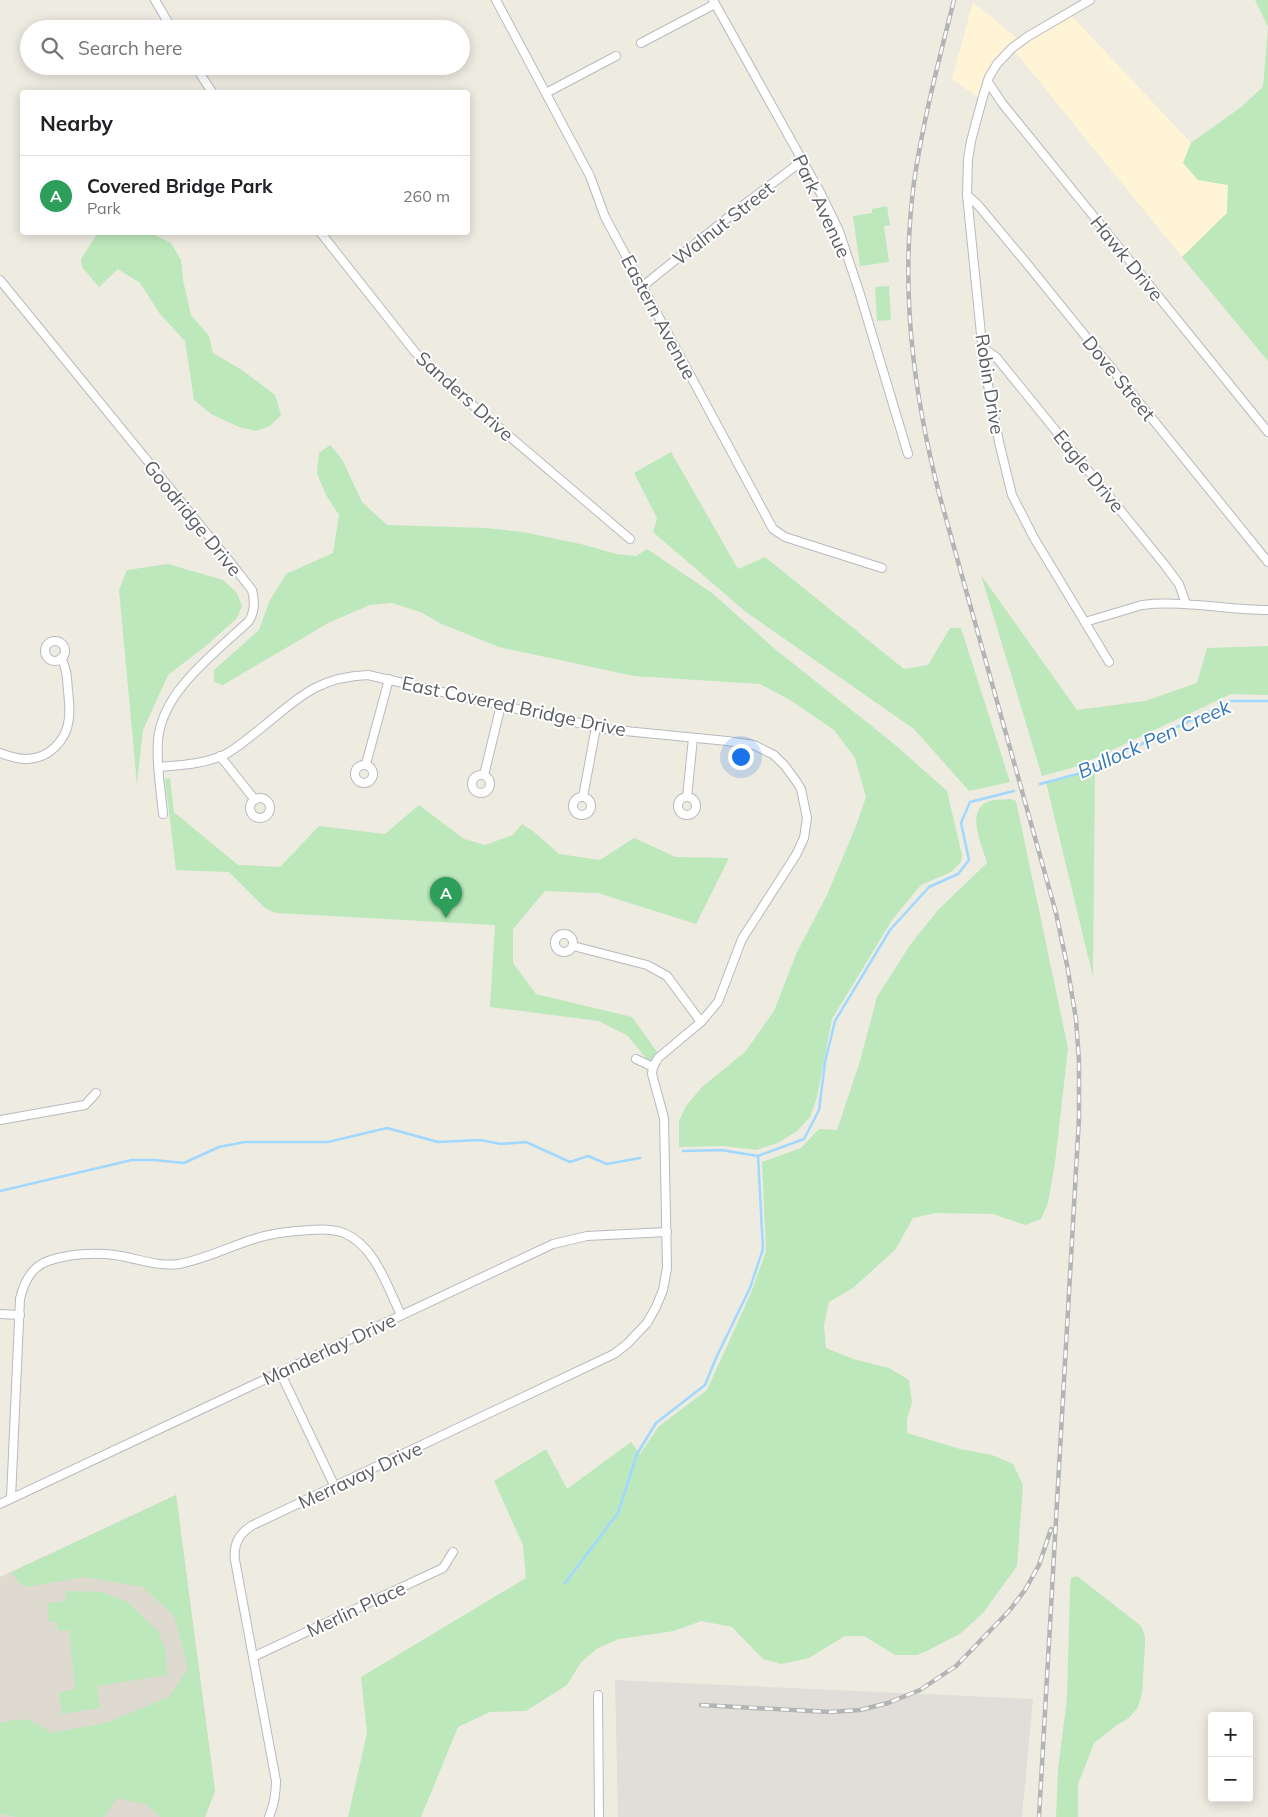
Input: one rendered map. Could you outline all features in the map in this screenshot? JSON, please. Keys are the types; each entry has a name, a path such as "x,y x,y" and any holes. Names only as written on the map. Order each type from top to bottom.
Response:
{"street":[{"path":"155,0 167,20"},
{"name":"Eastern Avenue","path":"496,0 590,176 605,217 644,286 773,529 784,537 882,568"},
{"name":"Robin Drive","path":"1090,0 1054,20 1012,48 997,64 982,100 968,159 967,195 982,347 999,442 1012,494 1034,538 1109,662"},
{"path":"641,43 714,2"},
{"name":"Park Avenue","path":"714,2 821,194 839,231 908,454"},
{"path":"546,93 616,56"},
{"path":"201,75 211,90"},
{"name":"Hawk Drive","path":"988,82 1014,118 1268,432"},
{"name":"Walnut Street","path":"644,286 741,207 802,161"},
{"name":"Dove Street","path":"967,195 978,205 1028,265 1268,562"},
{"name":"Sanders Drive","path":"322,235 415,352 448,384 630,539"},
{"name":"Goodridge Drive","path":"0,280 252,590 254,605 253,614 249,621 180,688 168,705 161,720 158,735 163,814"},
{"name":"Eagle Drive","path":"982,347 996,357 1008,371 1164,564 1179,584 1186,604"},
{"path":"1085,622 1142,605 1186,604 1214,608 1268,610"},
{"path":"0,753 15,758 27,759 50,752 60,743 66,732 70,708 65,665 61,658"},
{"name":"East Covered Bridge Drive","path":"159,767 193,764 220,756 239,746 311,689 328,681 348,676 368,675 596,727 747,744 762,748 774,755 785,766 801,789 807,818 804,838 796,855 742,939 718,1002 701,1022 665,1051 653,1066"},
{"path":"366,764 389,679"},
{"path":"484,775 501,705"},
{"path":"583,797 596,727"},
{"path":"687,797 693,738"},
{"path":"220,756 254,800"},
{"path":"573,946 647,965 658,970 667,976 701,1022"},
{"path":"636,1059 653,1066 652,1074 664,1118 667,1232"},
{"path":"0,1120 85,1105 96,1093"},
{"path":"12,1498 20,1299 26,1280 36,1268 51,1260 76,1255 104,1254 155,1264 176,1264 202,1260 256,1238 293,1231 320,1229 336,1231 349,1236 369,1252 401,1315"},
{"name":"Manderlay Drive","path":"0,1504 553,1244 594,1236 667,1232"},
{"name":"Merravay Drive","path":"269,1817 274,1806 276,1780 235,1560 235,1545 246,1529 614,1354 627,1344 647,1323 656,1307 663,1290 667,1268 667,1232"},
{"path":"0,1314 20,1315"},
{"path":"280,1372 334,1487"},
{"name":"Merlin Place","path":"253,1657 443,1568 453,1552"},
{"path":"598,1695 599,1817"}],"shaded area":[{"path":"973,2 1020,41 1068,12 1191,143 1183,163 1198,180 1228,185 1227,213 1182,257 1012,48 997,64 982,100 952,79"},
{"path":"176,1495 215,1791 205,1817 0,1817 0,1577"},
{"path":"615,1680 1033,1699 1022,1817 618,1817"}],"green space":[{"path":"1255,0 1268,0 1268,27"},
{"path":"1268,27 1268,361 1182,257 1227,213 1228,185 1198,180 1183,163 1191,143 1241,107 1263,87"},
{"path":"887,206 890,225 884,226 889,262 860,266 853,216 872,213 872,209"},
{"path":"97,235 155,235 171,243 181,260 183,280 191,315 209,336 213,353 242,370 275,395 281,415 270,426 256,431 239,427 211,414 194,400 185,341 160,314 140,283 118,269 99,287 82,267 81,259"},
{"path":"889,286 891,320 877,321 875,287"},
{"path":"330,445 342,459 362,502 387,525 486,528 523,532 585,545 616,554 636,556 647,549 712,593 775,649 893,743 947,791 962,855 961,862 951,872 921,885 892,920 832,1019 817,1097 810,1117 797,1131 778,1143 756,1150 724,1146 679,1147 679,1121 686,1106 702,1087 745,1052 774,1011 797,952 827,895 866,797 855,758 834,730 790,700 760,684 634,676 499,647 442,624 420,612 392,603 370,605 330,622 223,685 214,682 214,670 259,630 270,600 286,574 333,553 339,515 326,495 317,473 319,453"},
{"path":"671,452 738,569 765,557 904,669 928,665 950,628 961,628 1010,782 969,791 914,729 746,612 653,532 657,518 634,473"},
{"path":"168,564 223,580 237,593 242,606 237,618 207,645 168,675 143,730 137,784 119,590 127,570"},
{"path":"981,575 1077,710 1145,701 1197,683 1207,648 1268,646 1268,695 1231,694 1078,766 1042,776"},
{"path":"1095,766 1093,977 1046,782 1081,773"},
{"path":"170,778 174,812 238,865 280,867 319,826 385,834 419,805 464,839 485,845 513,835 522,824 559,854 600,860 634,838 676,857 729,858 696,924 598,893 545,891 513,929 513,963 536,994 632,1017 660,1056 653,1067 628,1036 599,1021 490,1007 495,925 276,913 265,908 229,872 176,870 165,779"},
{"path":"1010,799 1016,801 1068,1048 1055,1163 1048,1203 1041,1219 1025,1225 993,1214 935,1213 913,1218 895,1250 853,1288 829,1302 824,1325 826,1348 853,1359 889,1368 909,1380 912,1402 907,1419 907,1433 960,1449 992,1455 1013,1464 1023,1485 1017,1566 983,1613 961,1633 917,1655 895,1655 864,1636 845,1636 809,1658 781,1664 763,1659 732,1627 701,1621 674,1631 619,1639 598,1648 581,1662 567,1685 526,1711 490,1712 458,1727 421,1817 348,1817 367,1733 361,1677 526,1578 523,1545 494,1481 546,1449 567,1489 631,1442 640,1454 658,1427 707,1390 751,1293 766,1251 762,1162 801,1148 819,1129 837,1130 860,1061 877,997 910,945 939,909 987,863 979,839 976,821 981,807 989,801"},
{"path":"176,1495 215,1791 205,1817 161,1817 145,1804 117,1798 104,1817 17,1817 0,1814 0,1723 27,1720 38,1724 51,1733 106,1723 169,1697 188,1668 174,1616 143,1587 84,1577 26,1587 18,1582 12,1572"},
{"path":"1077,1576 1141,1626 1145,1636 1142,1693 1138,1707 1129,1718 1094,1743 1078,1784 1078,1817 1056,1817 1058,1769 1067,1699 1071,1578"},
{"path":"65,1591 103,1592 127,1602 158,1631 166,1652 167,1675 97,1686 100,1708 62,1714 59,1692 75,1689 69,1630 58,1631 56,1622 49,1622 47,1603 66,1601"}],"waterway":[{"name":"Bullock Pen Creek","path":"1040,784 1081,773 1231,701 1268,701"},
{"path":"565,1583 618,1513 637,1454 656,1423 705,1385 750,1288 763,1249 758,1156 804,1139 819,1110 825,1062 835,1021 890,930 929,887 958,874 969,860 961,823 970,802 1014,791"},
{"path":"0,1191 132,1160 184,1163 219,1147 245,1142 328,1142 387,1128 438,1142 480,1140 501,1144 526,1142 570,1162 588,1156 607,1164 640,1158"},
{"path":"683,1151 721,1150 758,1156"}],"railway":[{"path":"954,0 932,90 914,182 908,262 909,301 916,380 940,497 1056,913 1076,1019 1079,1061 1079,1118 1039,1817"},
{"path":"701,1705 830,1712 860,1710 888,1703 920,1690 956,1666 1009,1611 1025,1590 1039,1565 1051,1529"}],"place":[{"name":"Covered Bridge Park","path":"446,918"}]}
